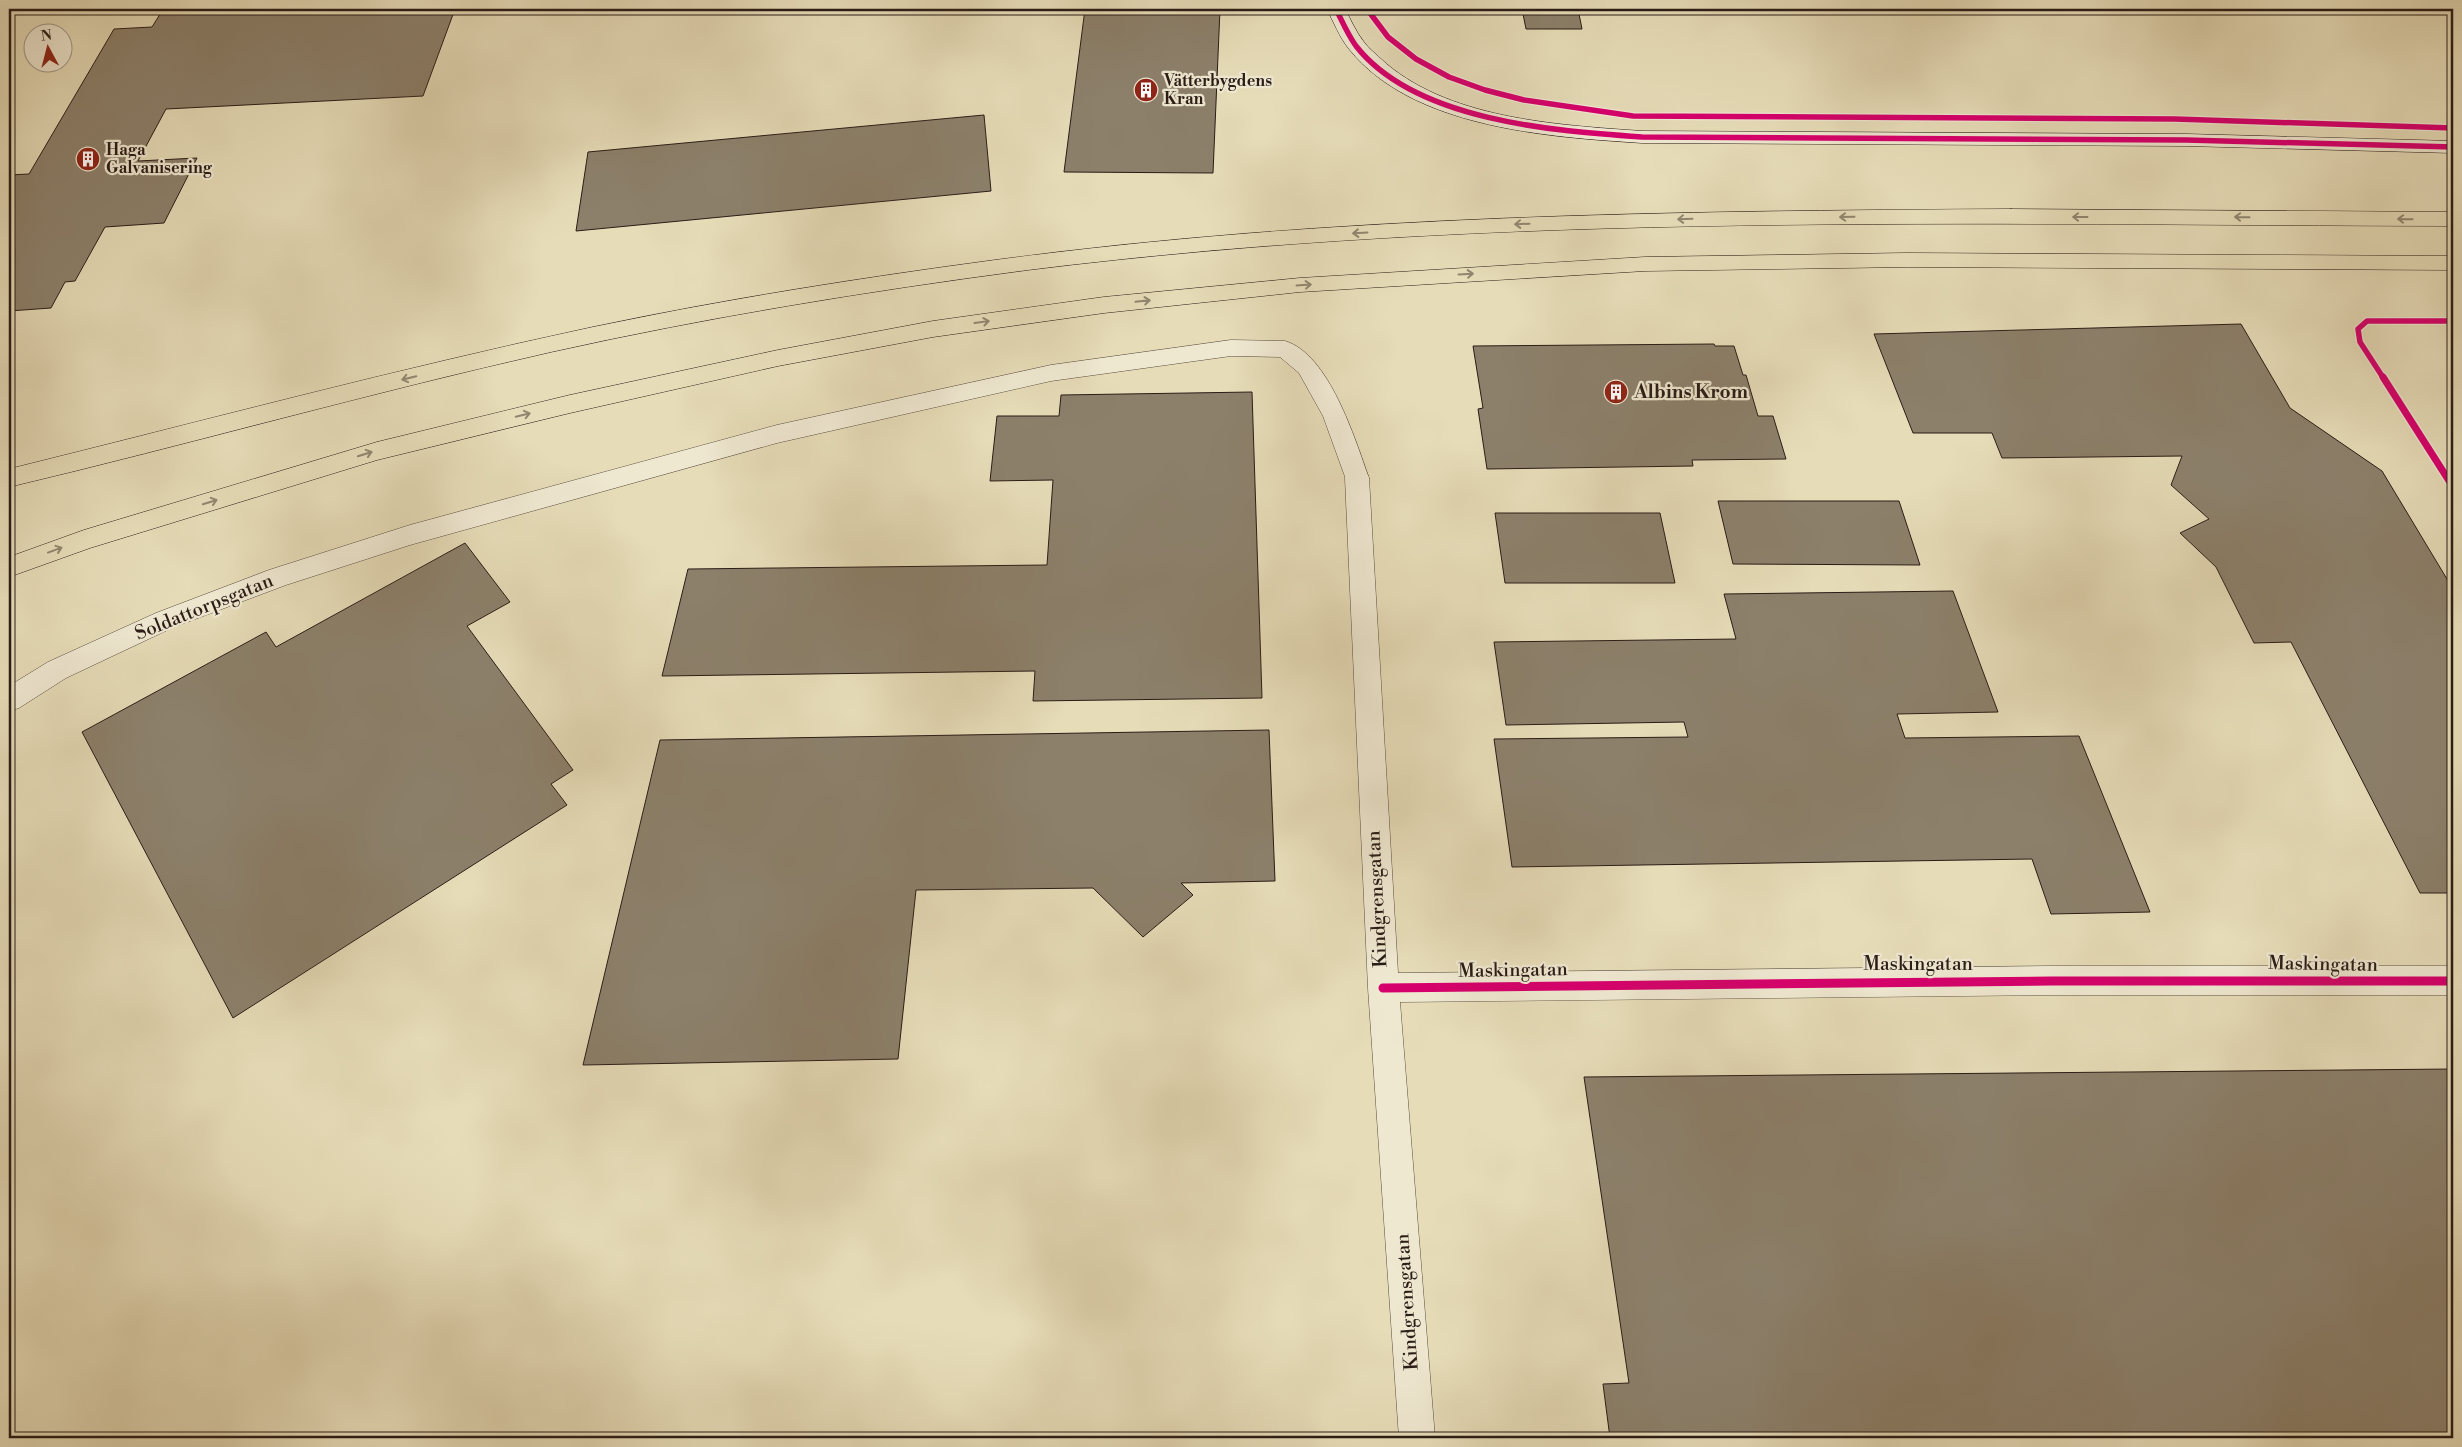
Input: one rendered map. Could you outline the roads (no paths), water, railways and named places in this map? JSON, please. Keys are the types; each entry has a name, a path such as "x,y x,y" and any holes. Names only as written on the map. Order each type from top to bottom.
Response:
{"highway":[{"path":"9,478 456,366 645,324 820,293 998,267 1180,247 1394,231 1699,219 2144,216 2453,219"},
{"path":"9,567 84,540 377,450 570,404 817,351 933,329 1104,305 1300,285 1646,264 1986,260 2453,263"},
{"path":"9,490 240,421"}],"street":[{"path":"1336,9 1343,28 1368,57 1399,83 1451,106 1512,124 1575,133 1642,137 2186,140 2453,147"},
{"name":"Kindgrensgatan","path":"410,535 777,434 1051,374 1231,348 1285,348 1307,367 1335,416 1357,478 1382,988 1417,1438"},
{"name":"Soldattorpsgatan","path":"9,700 56,670 165,620 278,577 410,535"},
{"name":"Maskingatan","path":"1382,988 1838,981 2215,979 2453,981"}],"place":[{"name":"Vätterbygdens Kran","path":"1146,90"},
{"name":"Haga Galvanisering","path":"88,159"},
{"name":"Albins Krom","path":"1616,392"}]}
